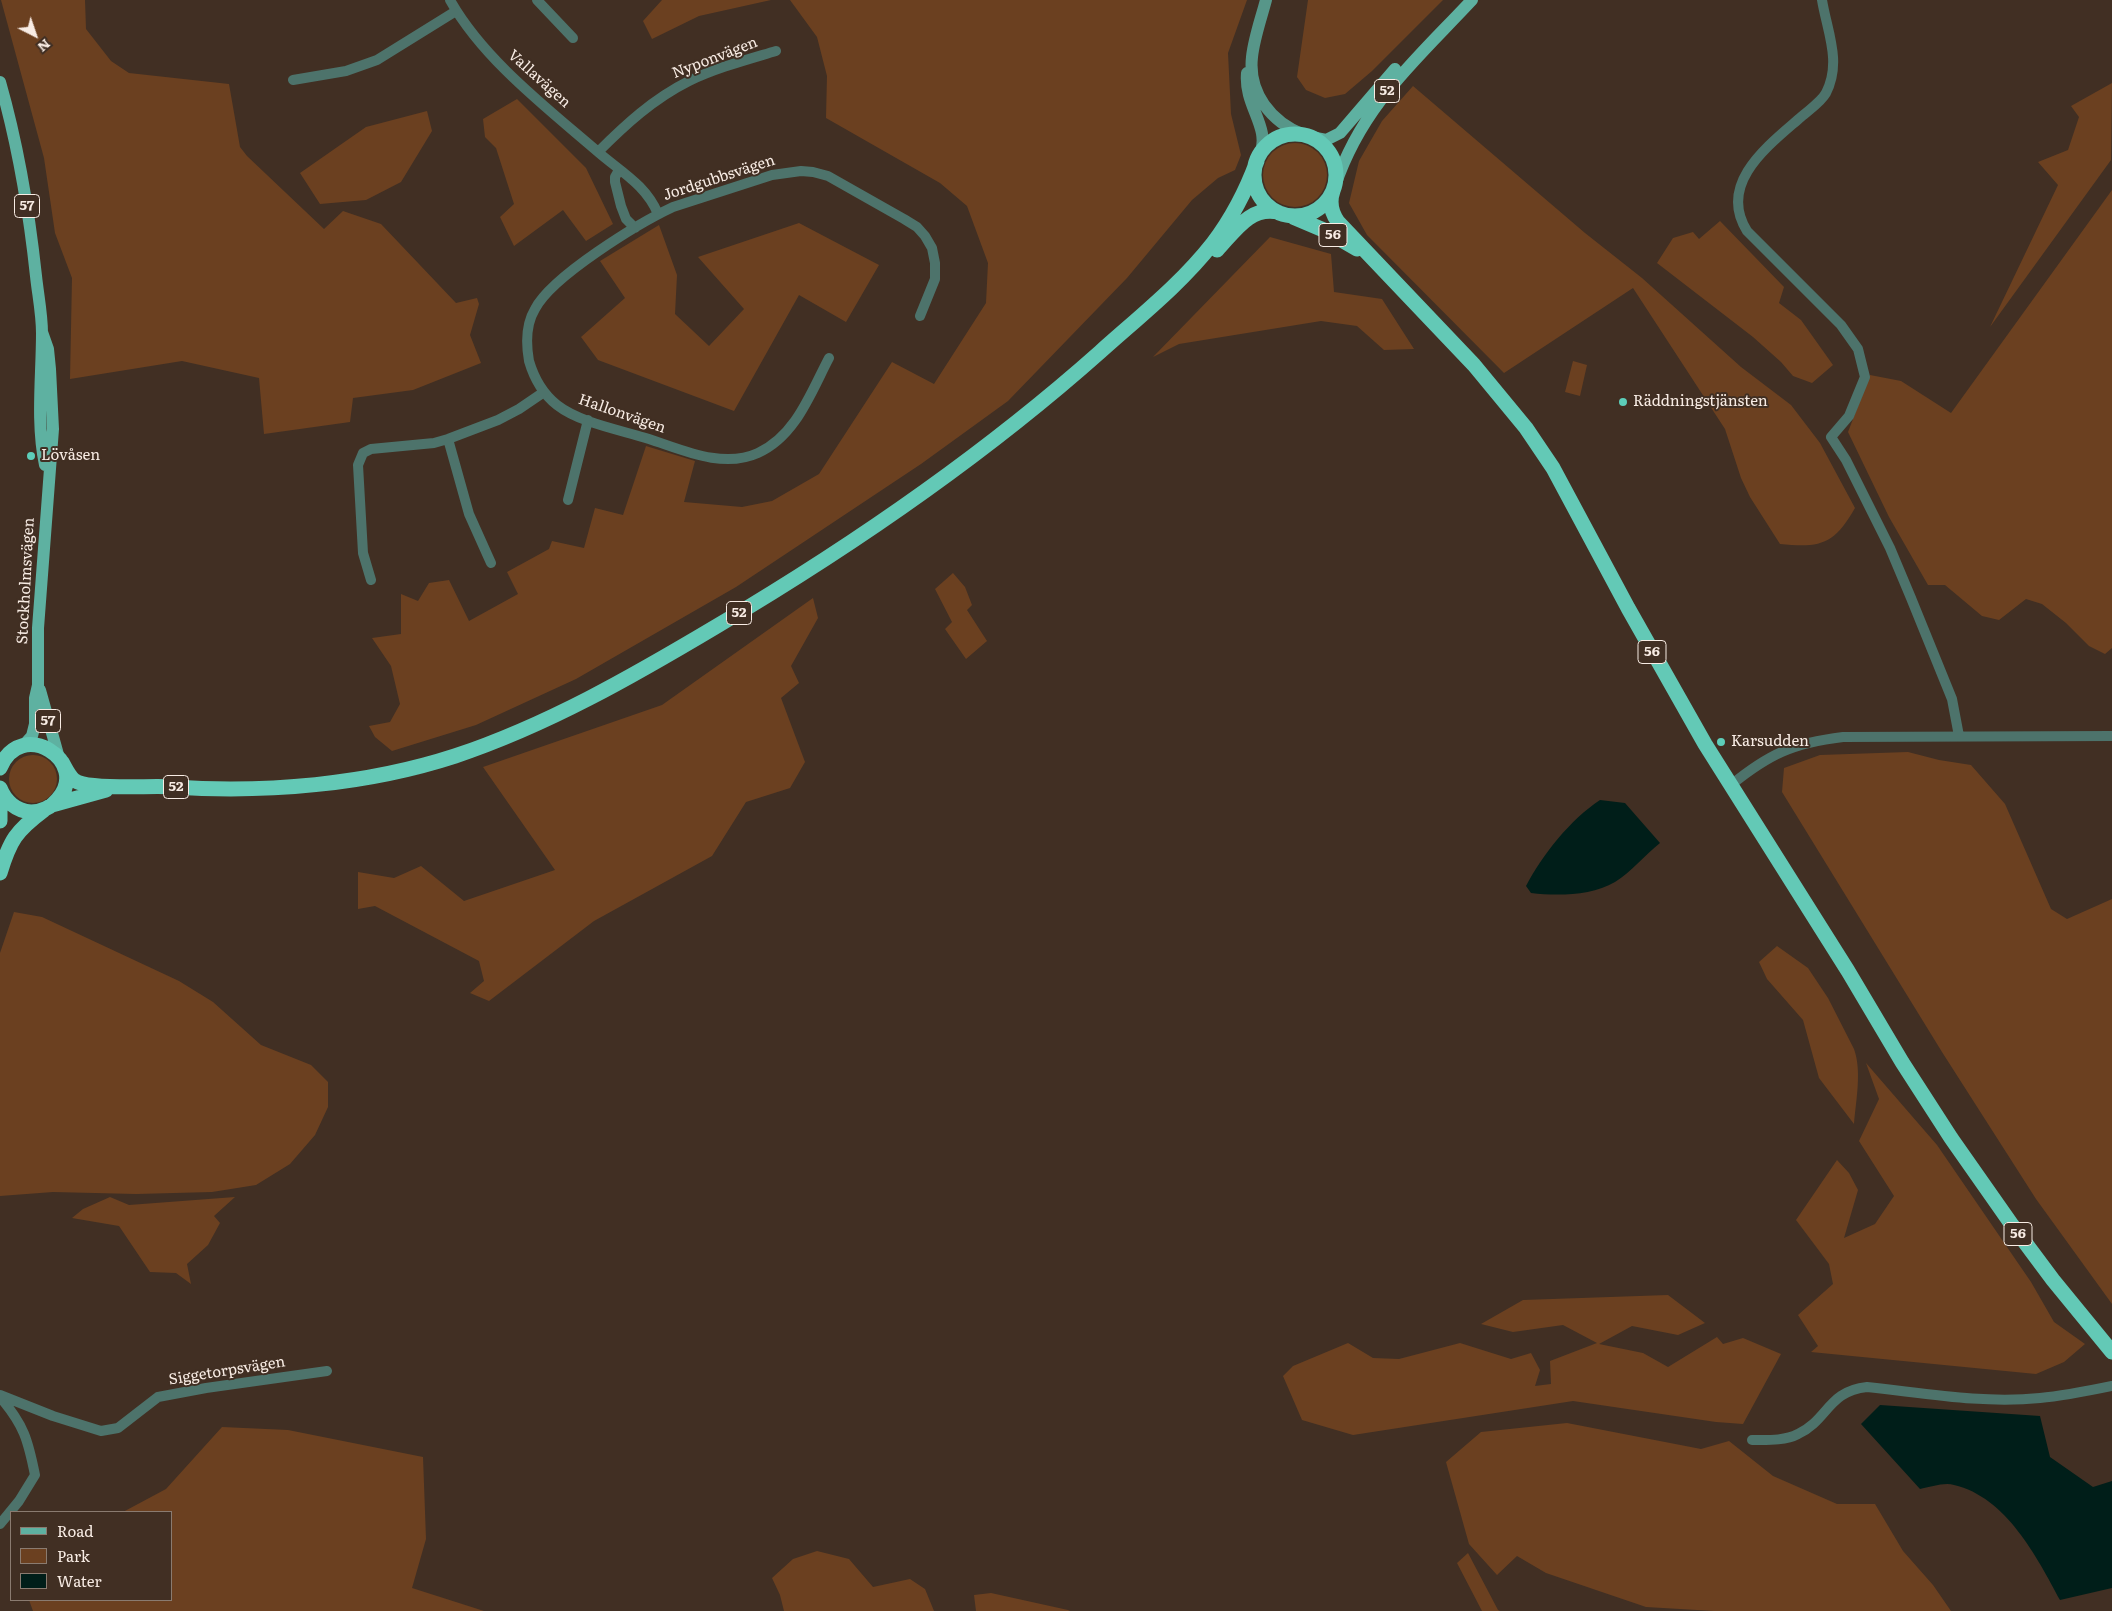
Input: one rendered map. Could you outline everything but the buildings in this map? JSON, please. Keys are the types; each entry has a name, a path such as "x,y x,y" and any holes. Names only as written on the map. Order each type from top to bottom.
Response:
{"highway":[{"name":"52","path":"20,747 41,746 54,753 61,760 70,776 80,783 122,786 256,789 332,783 410,768 452,757 516,733 568,709 650,665 764,598 881,521 954,470 1048,399 1176,284 1202,256 1227,224 1239,203 1258,158 1268,145 1278,138 1292,134 1308,136"},
{"path":"1308,136 1323,145 1332,156 1336,170 1334,188"},
{"path":"1258,158 1255,176 1258,191 1266,203 1282,213"},
{"name":"52","path":"1176,284 1190,277 1249,216 1262,210 1299,215 1313,212 1324,203 1334,188"},
{"name":"56","path":"1334,188 1330,204 1335,218 1488,380 1526,428 1553,468 1663,672 1731,785 1951,1138 2029,1249 2112,1352"},
{"name":"56","path":"1282,213 1326,231 1377,262"},
{"path":"0,768 6,757 20,747"},
{"name":"52","path":"0,873 16,835 26,823 61,796 66,783 65,770 61,760"},
{"name":"52","path":"0,788 5,798 19,809 30,812 122,786"},
{"name":"52","path":"0,788 0,821"}],"main road":[{"name":"52","path":"1308,136 1326,140 1340,133 1381,84 1460,0"},
{"name":"52","path":"1334,188 1354,140 1377,104 1393,84 1472,0"},
{"name":"Stockholmsvägen","path":"0,82 26,203 42,332 40,374 42,453 48,480 38,628 38,685 35,698 34,730 20,747"},
{"name":"Stockholmsvägen","path":"38,685 61,760"}],"street":[{"name":"Vallavägen","path":"450,0 481,44 499,63 640,187 652,199 658,214"},
{"path":"537,0 573,38"},
{"path":"1258,158 1263,144 1262,133 1250,104 1246,86 1248,68 1266,0"},
{"path":"1822,0 1834,57 1832,78 1826,92 1816,104 1761,154 1748,170 1738,194 1738,212 1747,231 1841,325 1858,349 1864,377 1849,416 1831,437 1846,460 1890,548 1952,699 1959,736"},
{"path":"293,80 346,71 377,60 456,11"},
{"name":"Nyponvägen","path":"598,152 637,115 670,92 712,72 776,51"},
{"path":"1252,57 1254,82 1264,106 1281,124 1308,136"},
{"path":"619,170 615,176 621,206 626,219 635,228"},
{"name":"Jordgubbsvägen","path":"658,214 674,206 772,175 800,171 828,176 917,227 925,236 932,248 935,263 935,279 920,316"},
{"name":"Hallonvägen","path":"658,214 570,272 553,286 534,310 527,337 528,353 534,373 544,392 558,406 588,420 703,456 718,459 744,458 759,453 788,431 800,413 829,358"},
{"path":"371,580 363,553 358,474 360,458 364,452 370,449 434,443 448,439 498,420 519,409 544,392"},
{"path":"568,500 588,420"},
{"path":"448,439 469,514 490,563"},
{"path":"1731,785 1751,768 1773,755 1793,746 1812,741 1842,738 1959,736 2112,736"},
{"path":"0,755 20,747"},
{"name":"Siggetorpsvägen","path":"0,1396 53,1416 101,1431 118,1428 158,1397 206,1388 327,1371"},
{"path":"1752,1440 1788,1438 1798,1435 1811,1426 1841,1394 1857,1388 1867,1387 1943,1396 2014,1400 2040,1398 2112,1386"},
{"name":"Siggetorpsvägen","path":"0,1396 17,1416 29,1442 35,1475 11,1511"},
{"name":"Siggetorpsvägen","path":"0,1524 10,1512"}],"green space":[{"path":"1,0 85,0 86,29 111,61 129,73 229,84 240,147 247,156 324,229 343,211 381,224 456,303 477,298 479,304 470,335 481,363 413,390 353,398 350,422 264,434 259,378 182,361 70,379 72,278 55,233 44,158"},
{"path":"662,0 771,0 699,16 652,39 643,21"},
{"path":"790,0 1247,0 1228,53 1231,114 1241,155 1235,170 1218,178 1192,200 1127,278 1008,401 921,464 736,587 576,679 476,725 392,751 375,737 369,726 390,722 400,704 391,666 372,638 401,634 401,594 418,601 429,583 449,580 469,621 518,594 507,572 549,549 552,541 584,548 595,508 623,515 646,446 695,461 684,502 742,507 772,501 819,474 892,362 934,384 986,303 988,263 967,206 940,183 826,118 827,76 817,37"},
{"path":"1308,0 1443,0 1372,71 1345,94 1325,98 1306,90 1297,77"},
{"path":"2112,83 2111,160 1990,327 2058,185 2038,162 2068,150 2079,117 2071,106"},
{"path":"1413,86 1585,233 1642,278 1741,367 1791,405 1820,443 1855,508 1833,537 1816,544 1780,544 1750,497 1741,478 1725,429 1633,288 1504,373 1367,235 1349,203 1359,161 1382,121"},
{"path":"517,99 586,168 613,224 586,241 563,210 514,246 500,217 514,204 496,148 485,137 483,119"},
{"path":"427,111 432,131 401,182 366,200 320,204 300,173 366,127"},
{"path":"1289,143 1301,143 1318,152 1325,163 1327,175 1325,187 1318,198 1301,207 1289,207 1277,202 1268,193 1263,181 1263,169 1268,157 1277,148"},
{"path":"2112,190 2112,648 2105,654 2089,646 2066,623 2042,604 2026,599 1999,620 1982,616 1945,585 1928,585 1889,517 1848,432 1870,375 1901,381 1951,413"},
{"path":"1720,221 1784,287 1779,303 1801,320 1833,365 1812,383 1793,376 1781,362 1753,337 1657,263 1673,238 1693,232 1699,239"},
{"path":"799,223 879,265 846,322 799,295 734,411 598,360 581,337 625,298 600,261 659,225 677,275 675,314 709,346 744,309 698,257"},
{"path":"1270,237 1331,254 1334,292 1382,299 1414,349 1384,350 1357,326 1321,321 1179,344 1153,357"},
{"path":"1573,361 1587,365 1580,396 1565,392"},
{"path":"953,573 965,587 972,605 967,610 987,641 966,659 945,629 952,622 935,589"},
{"path":"813,598 818,618 791,666 799,683 781,698 805,762 790,788 746,802 712,856 594,921 489,1001 470,993 484,981 479,961 375,906 358,909 358,872 394,878 421,866 464,901 555,870 483,767 662,705"},
{"path":"1908,752 1939,760 1971,765 2005,804 2051,909 2067,919 2112,899 2112,1304 2036,1199 1942,1052 1782,792 1784,768 1820,755"},
{"path":"28,755 38,755 50,762 57,774 57,784 50,796 38,803 28,803 20,799 13,792 9,784 9,774 13,766 20,759"},
{"path":"14,912 42,917 179,981 213,1002 261,1045 311,1065 328,1082 328,1107 315,1135 290,1164 256,1185 212,1192 136,1194 53,1192 0,1196 0,953"},
{"path":"1777,946 1808,968 1828,998 1854,1049 1858,1076 1854,1124 1819,1078 1803,1020 1767,979 1759,962"},
{"path":"1866,1063 1937,1145 2031,1282 2054,1322 2085,1344 2064,1362 2036,1374 1811,1352 1818,1346 1798,1315 1833,1284 1829,1264 1796,1220 1837,1160 1849,1173 1858,1190 1844,1238 1875,1224 1894,1196 1859,1141 1879,1099"},
{"path":"110,1197 129,1205 235,1197 214,1216 220,1223 208,1245 187,1264 191,1284 176,1273 150,1272 119,1226 72,1218 83,1209"},
{"path":"1668,1295 1705,1323 1678,1335 1632,1326 1599,1344 1643,1353 1668,1367 1717,1337 1723,1344 1743,1338 1781,1354 1743,1424 1716,1422 1573,1401 1353,1435 1302,1420 1283,1376 1293,1366 1348,1343 1373,1358 1399,1359 1460,1343 1511,1359 1531,1353 1540,1370 1535,1386 1551,1384 1550,1361 1597,1343 1563,1325 1513,1332 1481,1324 1523,1300"},
{"path":"1567,1423 1701,1449 1729,1441 1773,1476 1837,1504 1875,1504 1903,1551 1933,1585 1951,1611 1714,1611 1646,1607 1546,1573 1517,1556 1497,1575 1469,1544 1446,1462 1481,1432"},
{"path":"222,1427 288,1430 423,1457 426,1539 412,1588 484,1611 33,1611 29,1601 172,1601 172,1511 125,1511 166,1489"},
{"path":"817,1551 849,1559 873,1587 910,1579 925,1589 934,1611 784,1611 780,1595 772,1578 793,1559"},
{"path":"1468,1553 1500,1611 1482,1611 1457,1563"},
{"path":"991,1593 1070,1611 976,1611 974,1595"}],"water":[{"path":"1600,800 1625,803 1660,843 1627,873 1606,887 1574,894 1552,895 1531,893 1526,886 1540,862 1568,827"},
{"path":"1880,1405 2040,1416 2050,1457 2093,1487 2112,1481 2112,1588 2060,1600 2018,1531 1989,1502 1973,1492 1950,1484 1920,1489 1861,1424"}],"place":[{"name":"Räddningstjänsten","path":"1623,402"},
{"name":"Lövåsen","path":"31,456"},
{"name":"Karsudden","path":"1721,742"}]}
